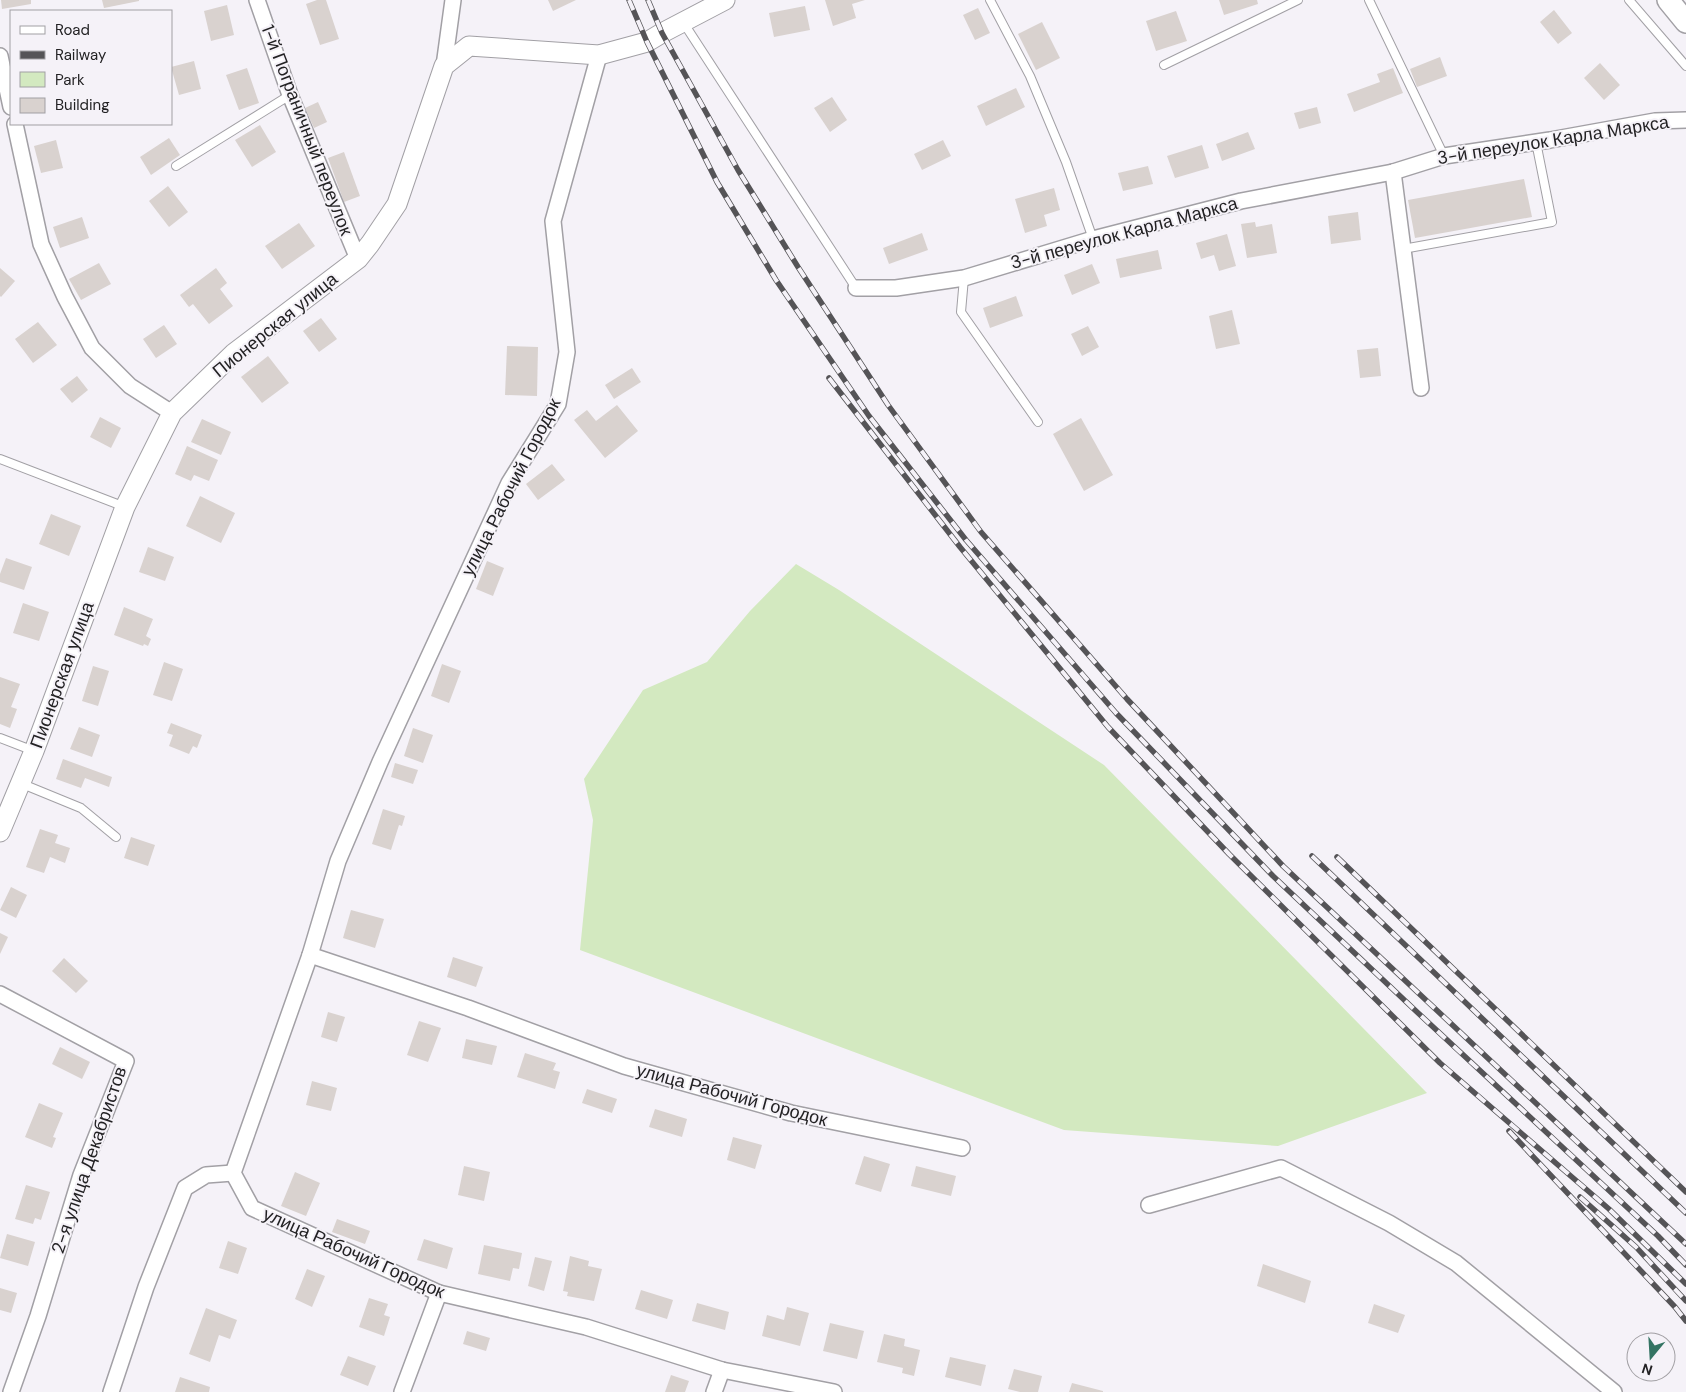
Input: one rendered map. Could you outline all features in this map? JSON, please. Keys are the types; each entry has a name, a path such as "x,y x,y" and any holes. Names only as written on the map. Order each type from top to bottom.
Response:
{"main road":[{"path":"1668,0 1686,22"}],"street":[{"name":"1-й Пограничный переулок","path":"257,0 290,95 358,259"},
{"path":"444,66 453,0"},
{"path":"444,66 469,46 599,55 639,46 725,0"},
{"name":"улица Рабочий Городок","path":"599,55 553,221 567,352 558,404 509,483 380,762 338,861 310,955 232,1173 252,1208 439,1293 586,1327 722,1370 834,1392"},
{"path":"0,56 10,102"},
{"name":"Пионерская улица","path":"0,832 34,751 125,507 172,413 234,353 358,259 370,244 397,204 444,66"},
{"name":"3-й переулок Карла Маркса","path":"856,288 896,288 964,278 1093,239 1241,201 1393,172 1444,156 1655,121 1686,120"},
{"path":"15,125 41,244 65,297 92,348 130,386 172,413"},
{"path":"1393,172 1421,388"},
{"name":"улица Рабочий Городок","path":"310,955 468,1008 624,1066 792,1112 962,1148"},
{"name":"2-я улица Декабристов","path":"0,994 126,1061 81,1175 38,1316 10,1392"},
{"path":"1148,1206 1281,1168 1389,1223 1456,1263 1614,1392"},
{"path":"111,1392 146,1287 186,1188 206,1175 232,1173"},
{"path":"402,1392 439,1293"},
{"path":"714,1392 722,1370"}],"lane":[{"path":"990,0 1034,85 1066,162 1093,239"},
{"path":"1164,65 1298,0"},
{"path":"1369,0 1444,156"},
{"path":"1629,0 1686,66"},
{"path":"683,22 856,288"},
{"path":"176,166 290,95"},
{"path":"1403,249 1552,222 1536,142"},
{"path":"964,278 960,312 1038,422"},
{"path":"0,459 125,507"},
{"path":"0,738 34,751"},
{"path":"20,783 81,808 116,837"}],"green space":[{"path":"796,564 839,590 1104,765 1427,1093 1278,1146 1064,1130 580,950 593,820 584,779 643,690 707,662 750,611"}],"building":[{"path":"1,0 31,0 31,4 2,9"},
{"path":"102,0 139,0 139,1 104,8"},
{"path":"317,0 326,0 339,39 320,45 306,4"},
{"path":"548,0 576,0 553,11"},
{"path":"825,0 865,0 852,4 856,18 833,26"},
{"path":"1219,0 1257,0 1258,4 1224,15"},
{"path":"227,5 234,35 211,41 204,11"},
{"path":"805,6 810,30 774,37 769,13"},
{"path":"978,8 990,33 975,40 963,15"},
{"path":"1554,10 1572,33 1558,44 1540,22"},
{"path":"1176,11 1187,41 1156,51 1146,21"},
{"path":"1042,22 1060,58 1036,70 1018,34"},
{"path":"1440,57 1447,76 1417,87 1410,69"},
{"path":"194,61 201,89 179,95 172,67"},
{"path":"1600,63 1620,85 1604,100 1584,78"},
{"path":"247,68 259,103 239,110 226,75"},
{"path":"1393,68 1403,93 1354,112 1347,94 1380,82 1377,74"},
{"path":"1016,88 1025,107 986,126 977,106"},
{"path":"832,97 847,120 830,132 814,108"},
{"path":"318,102 327,122 314,128 305,108"},
{"path":"1317,107 1321,123 1299,129 1294,113"},
{"path":"260,125 276,152 252,167 235,140"},
{"path":"1248,132 1255,149 1222,161 1216,144"},
{"path":"169,138 180,155 151,175 140,157"},
{"path":"56,140 63,168 41,173 34,146"},
{"path":"943,140 951,156 922,170 914,154"},
{"path":"1202,145 1209,168 1175,178 1167,156"},
{"path":"344,152 360,196 344,202 328,158"},
{"path":"1148,166 1153,184 1123,191 1118,173"},
{"path":"1524,179 1532,217 1415,238 1408,200"},
{"path":"168,186 188,212 169,227 149,201"},
{"path":"1054,188 1060,210 1044,215 1047,226 1025,233 1015,199"},
{"path":"1358,212 1361,240 1331,244 1328,216"},
{"path":"82,217 89,238 60,248 53,227"},
{"path":"1255,222 1256,227 1272,224 1277,253 1247,258 1241,224"},
{"path":"299,223 315,246 282,269 265,246"},
{"path":"922,233 928,250 889,264 883,248"},
{"path":"1227,234 1236,266 1219,271 1214,255 1201,259 1196,243"},
{"path":"1158,250 1162,269 1120,278 1116,259"},
{"path":"99,263 111,284 81,300 69,279"},
{"path":"1092,264 1100,283 1072,295 1064,275"},
{"path":"0,268 15,281 1,297 0,296"},
{"path":"216,268 227,283 220,289 233,306 209,324 193,304 189,307 180,295"},
{"path":"1016,296 1023,316 990,328 983,308"},
{"path":"1232,310 1240,344 1216,349 1209,316"},
{"path":"321,318 337,339 319,352 303,331"},
{"path":"38,322 57,345 33,363 15,339"},
{"path":"164,325 177,344 156,358 143,339"},
{"path":"1088,326 1099,347 1082,356 1071,334"},
{"path":"507,346 538,347 537,396 505,395"},
{"path":"1378,348 1381,376 1360,378 1357,350"},
{"path":"268,356 289,383 262,403 241,377"},
{"path":"632,368 641,382 614,399 605,385"},
{"path":"77,376 88,390 72,403 60,389"},
{"path":"617,405 638,431 605,458 574,420 587,410 596,421"},
{"path":"100,417 121,428 111,448 90,437"},
{"path":"1081,418 1113,475 1084,491 1053,434"},
{"path":"202,419 231,432 221,455 191,442"},
{"path":"187,446 218,460 209,481 194,475 191,481 175,474"},
{"path":"552,464 565,480 538,500 526,484"},
{"path":"200,496 235,513 221,543 186,526"},
{"path":"51,514 81,526 69,556 39,544"},
{"path":"148,547 174,557 165,581 139,572"},
{"path":"6,558 32,567 24,590 0,582 0,574"},
{"path":"487,561 504,568 493,596 476,589"},
{"path":"23,603 49,612 39,641 13,633"},
{"path":"124,607 153,619 146,636 151,639 148,646 144,644 143,646 114,635"},
{"path":"164,662 183,669 172,701 153,695"},
{"path":"442,664 461,671 449,703 431,696"},
{"path":"93,666 109,671 98,706 82,701"},
{"path":"0,677 20,684 11,707 17,709 10,728 0,724"},
{"path":"171,723 202,735 197,748 193,746 189,754 169,746 173,735 167,733"},
{"path":"79,727 100,735 92,757 70,749"},
{"path":"413,728 433,735 423,763 404,756"},
{"path":"63,759 112,777 109,787 85,778 81,788 56,779"},
{"path":"395,763 418,770 413,784 391,777"},
{"path":"383,809 405,816 402,826 399,825 391,850 372,844"},
{"path":"40,829 58,835 55,843 70,848 65,863 50,857 44,873 26,867"},
{"path":"131,837 155,845 148,866 124,858"},
{"path":"11,887 27,895 16,918 0,910"},
{"path":"351,910 384,919 375,948 343,938"},
{"path":"0,933 8,937 0,954"},
{"path":"453,957 483,967 476,987 447,977"},
{"path":"64,958 88,981 76,993 52,971"},
{"path":"328,1012 345,1017 337,1042 321,1037"},
{"path":"419,1021 441,1028 428,1062 407,1055"},
{"path":"466,1039 497,1046 492,1065 462,1058"},
{"path":"60,1047 90,1062 82,1079 52,1064"},
{"path":"525,1053 556,1063 553,1070 560,1072 555,1089 517,1077"},
{"path":"312,1081 337,1088 331,1111 306,1105"},
{"path":"587,1089 617,1099 612,1113 582,1103"},
{"path":"39,1103 63,1113 53,1137 56,1138 52,1148 25,1137"},
{"path":"655,1109 687,1119 682,1137 649,1127"},
{"path":"733,1137 762,1145 755,1169 727,1160"},
{"path":"864,1156 890,1164 881,1192 855,1184"},
{"path":"464,1166 490,1172 484,1201 458,1195"},
{"path":"916,1166 956,1176 951,1196 911,1186"},
{"path":"295,1172 320,1183 306,1216 281,1206"},
{"path":"26,1185 50,1192 41,1220 35,1218 33,1224 15,1219"},
{"path":"337,1219 370,1231 365,1244 332,1232"},
{"path":"7,1234 35,1242 28,1266 0,1258"},
{"path":"424,1239 453,1248 447,1269 417,1260"},
{"path":"228,1241 247,1248 238,1274 219,1268"},
{"path":"484,1245 522,1253 519,1269 513,1268 510,1281 478,1274"},
{"path":"570,1256 589,1261 588,1266 602,1269 594,1301 567,1296 568,1292 563,1291"},
{"path":"535,1257 552,1261 544,1291 528,1286"},
{"path":"1263,1264 1311,1281 1305,1303 1257,1286"},
{"path":"307,1269 325,1276 312,1307 295,1299"},
{"path":"0,1288 17,1293 11,1313 0,1310"},
{"path":"641,1290 673,1300 667,1319 635,1309"},
{"path":"369,1298 388,1304 384,1315 390,1317 384,1336 359,1327"},
{"path":"697,1303 729,1312 725,1330 692,1321"},
{"path":"1374,1304 1405,1315 1398,1333 1368,1323"},
{"path":"787,1307 809,1313 800,1346 762,1336 767,1315 784,1320"},
{"path":"206,1308 237,1320 230,1339 219,1335 210,1362 189,1354"},
{"path":"830,1323 864,1331 857,1359 823,1351"},
{"path":"467,1331 490,1338 486,1351 463,1344"},
{"path":"884,1334 905,1339 904,1346 920,1350 914,1376 902,1373 903,1368 877,1362"},
{"path":"348,1356 376,1366 368,1386 340,1375"},
{"path":"950,1357 986,1365 981,1386 945,1377"},
{"path":"1014,1369 1042,1376 1038,1392 1020,1392 1008,1389"},
{"path":"671,1375 689,1381 685,1392 665,1392"},
{"path":"180,1377 210,1387 209,1392 175,1392"},
{"path":"1072,1383 1103,1391 1103,1392 1069,1392"}],"railway":[{"path":"629,0 647,42 717,182 776,280 869,416 966,540 1116,713 1273,876 1658,1236 1686,1265"},
{"path":"648,0 662,33 738,170 798,267 888,405 981,532 1127,699 1283,866 1686,1244"},
{"path":"829,378 960,547 1108,727 1229,854 1440,1063 1609,1209 1686,1284"},
{"path":"1312,856 1686,1213"},
{"path":"1337,857 1686,1192"},
{"path":"1509,1131 1686,1321"},
{"path":"1580,1197 1636,1247 1686,1301"}]}
